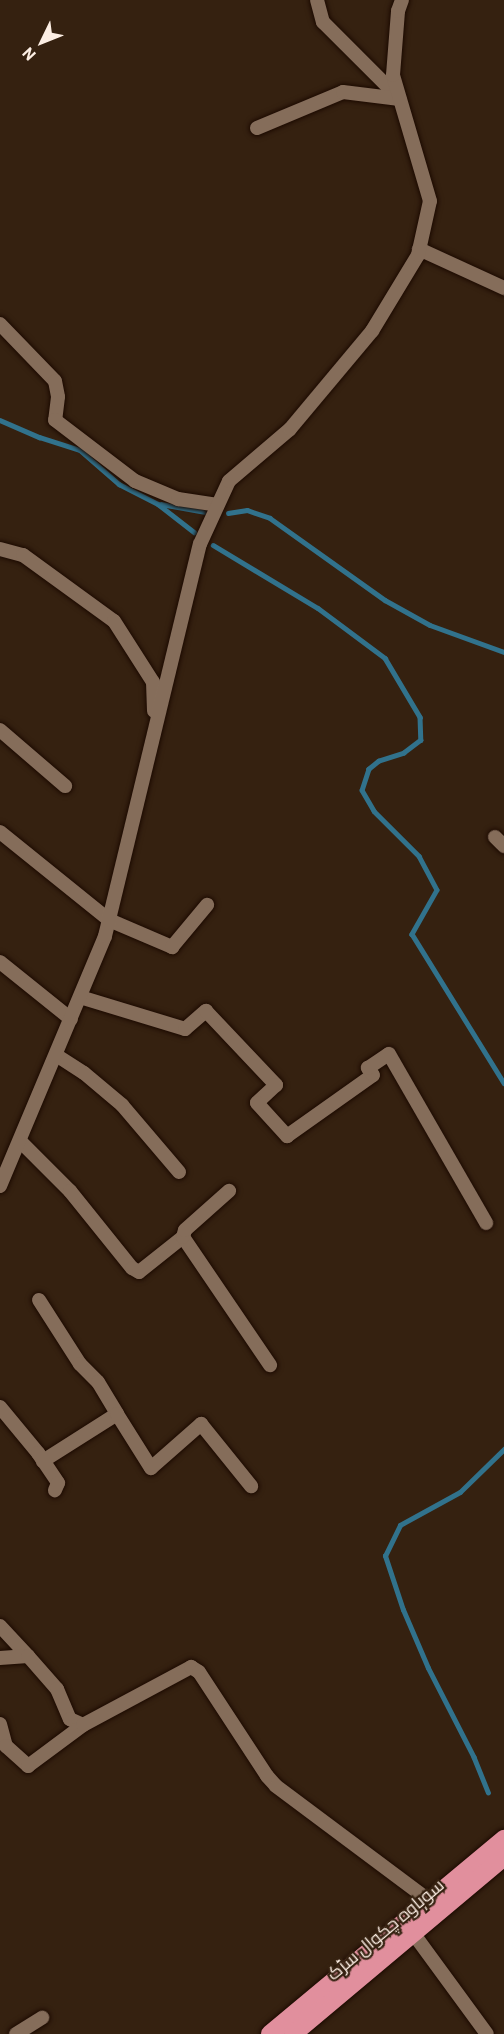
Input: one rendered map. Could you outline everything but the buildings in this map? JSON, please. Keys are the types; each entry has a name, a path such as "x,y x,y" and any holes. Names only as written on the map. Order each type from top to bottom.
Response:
{"highway":[{"path":"270,2034 504,1839"},
{"name":"سوہاوہ چکوال سڑک","path":"293,2034 504,1857"}],"street":[{"path":"317,0 323,22 400,99"},
{"path":"1,1180 20,1141 71,1019 109,920 200,544 229,481 290,429 372,331 419,249 430,201 393,75 398,11 402,0"},
{"path":"257,128 343,92 400,99"},
{"path":"419,249 504,288"},
{"path":"0,324 55,381 58,397 55,420 135,481 178,499 218,505"},
{"path":"0,549 23,555 114,621 153,682 155,728"},
{"path":"0,730 65,786"},
{"path":"0,832 109,920 172,946 207,904"},
{"path":"0,962 71,1019"},
{"path":"80,997 185,1029 206,1011 276,1085 257,1103 287,1136 373,1075 369,1068 389,1054 486,1223"},
{"path":"56,1055 84,1073 122,1105 179,1172"},
{"path":"20,1141 70,1191 132,1268 139,1272 183,1237 185,1230 229,1191"},
{"path":"183,1237 270,1365"},
{"path":"39,1300 151,1468 201,1424 251,1486"},
{"path":"0,1407 44,1461 58,1483 55,1490"},
{"path":"44,1461 117,1414"},
{"path":"0,1626 57,1689 70,1719 83,1725"},
{"path":"0,1658 28,1656"},
{"path":"0,1724 3,1743 28,1766 83,1725 191,1667 205,1681 267,1776 276,1786 430,1901"},
{"path":"413,1933 484,2033"},
{"path":"16,2034 42,2018"}],"waterway":[{"path":"0,420 39,437 80,450 119,484 158,504 194,532"},
{"path":"161,504 205,512"},
{"path":"228,513 247,510 270,518 385,600 430,625 504,652"},
{"path":"213,545 318,608 385,658 420,717 421,740 404,753 379,761 369,769 362,790 374,811 419,856 437,890 412,934 504,1083"},
{"path":"488,1793 474,1758 428,1668 403,1610 385,1556 400,1525 460,1492 504,1449"}]}
